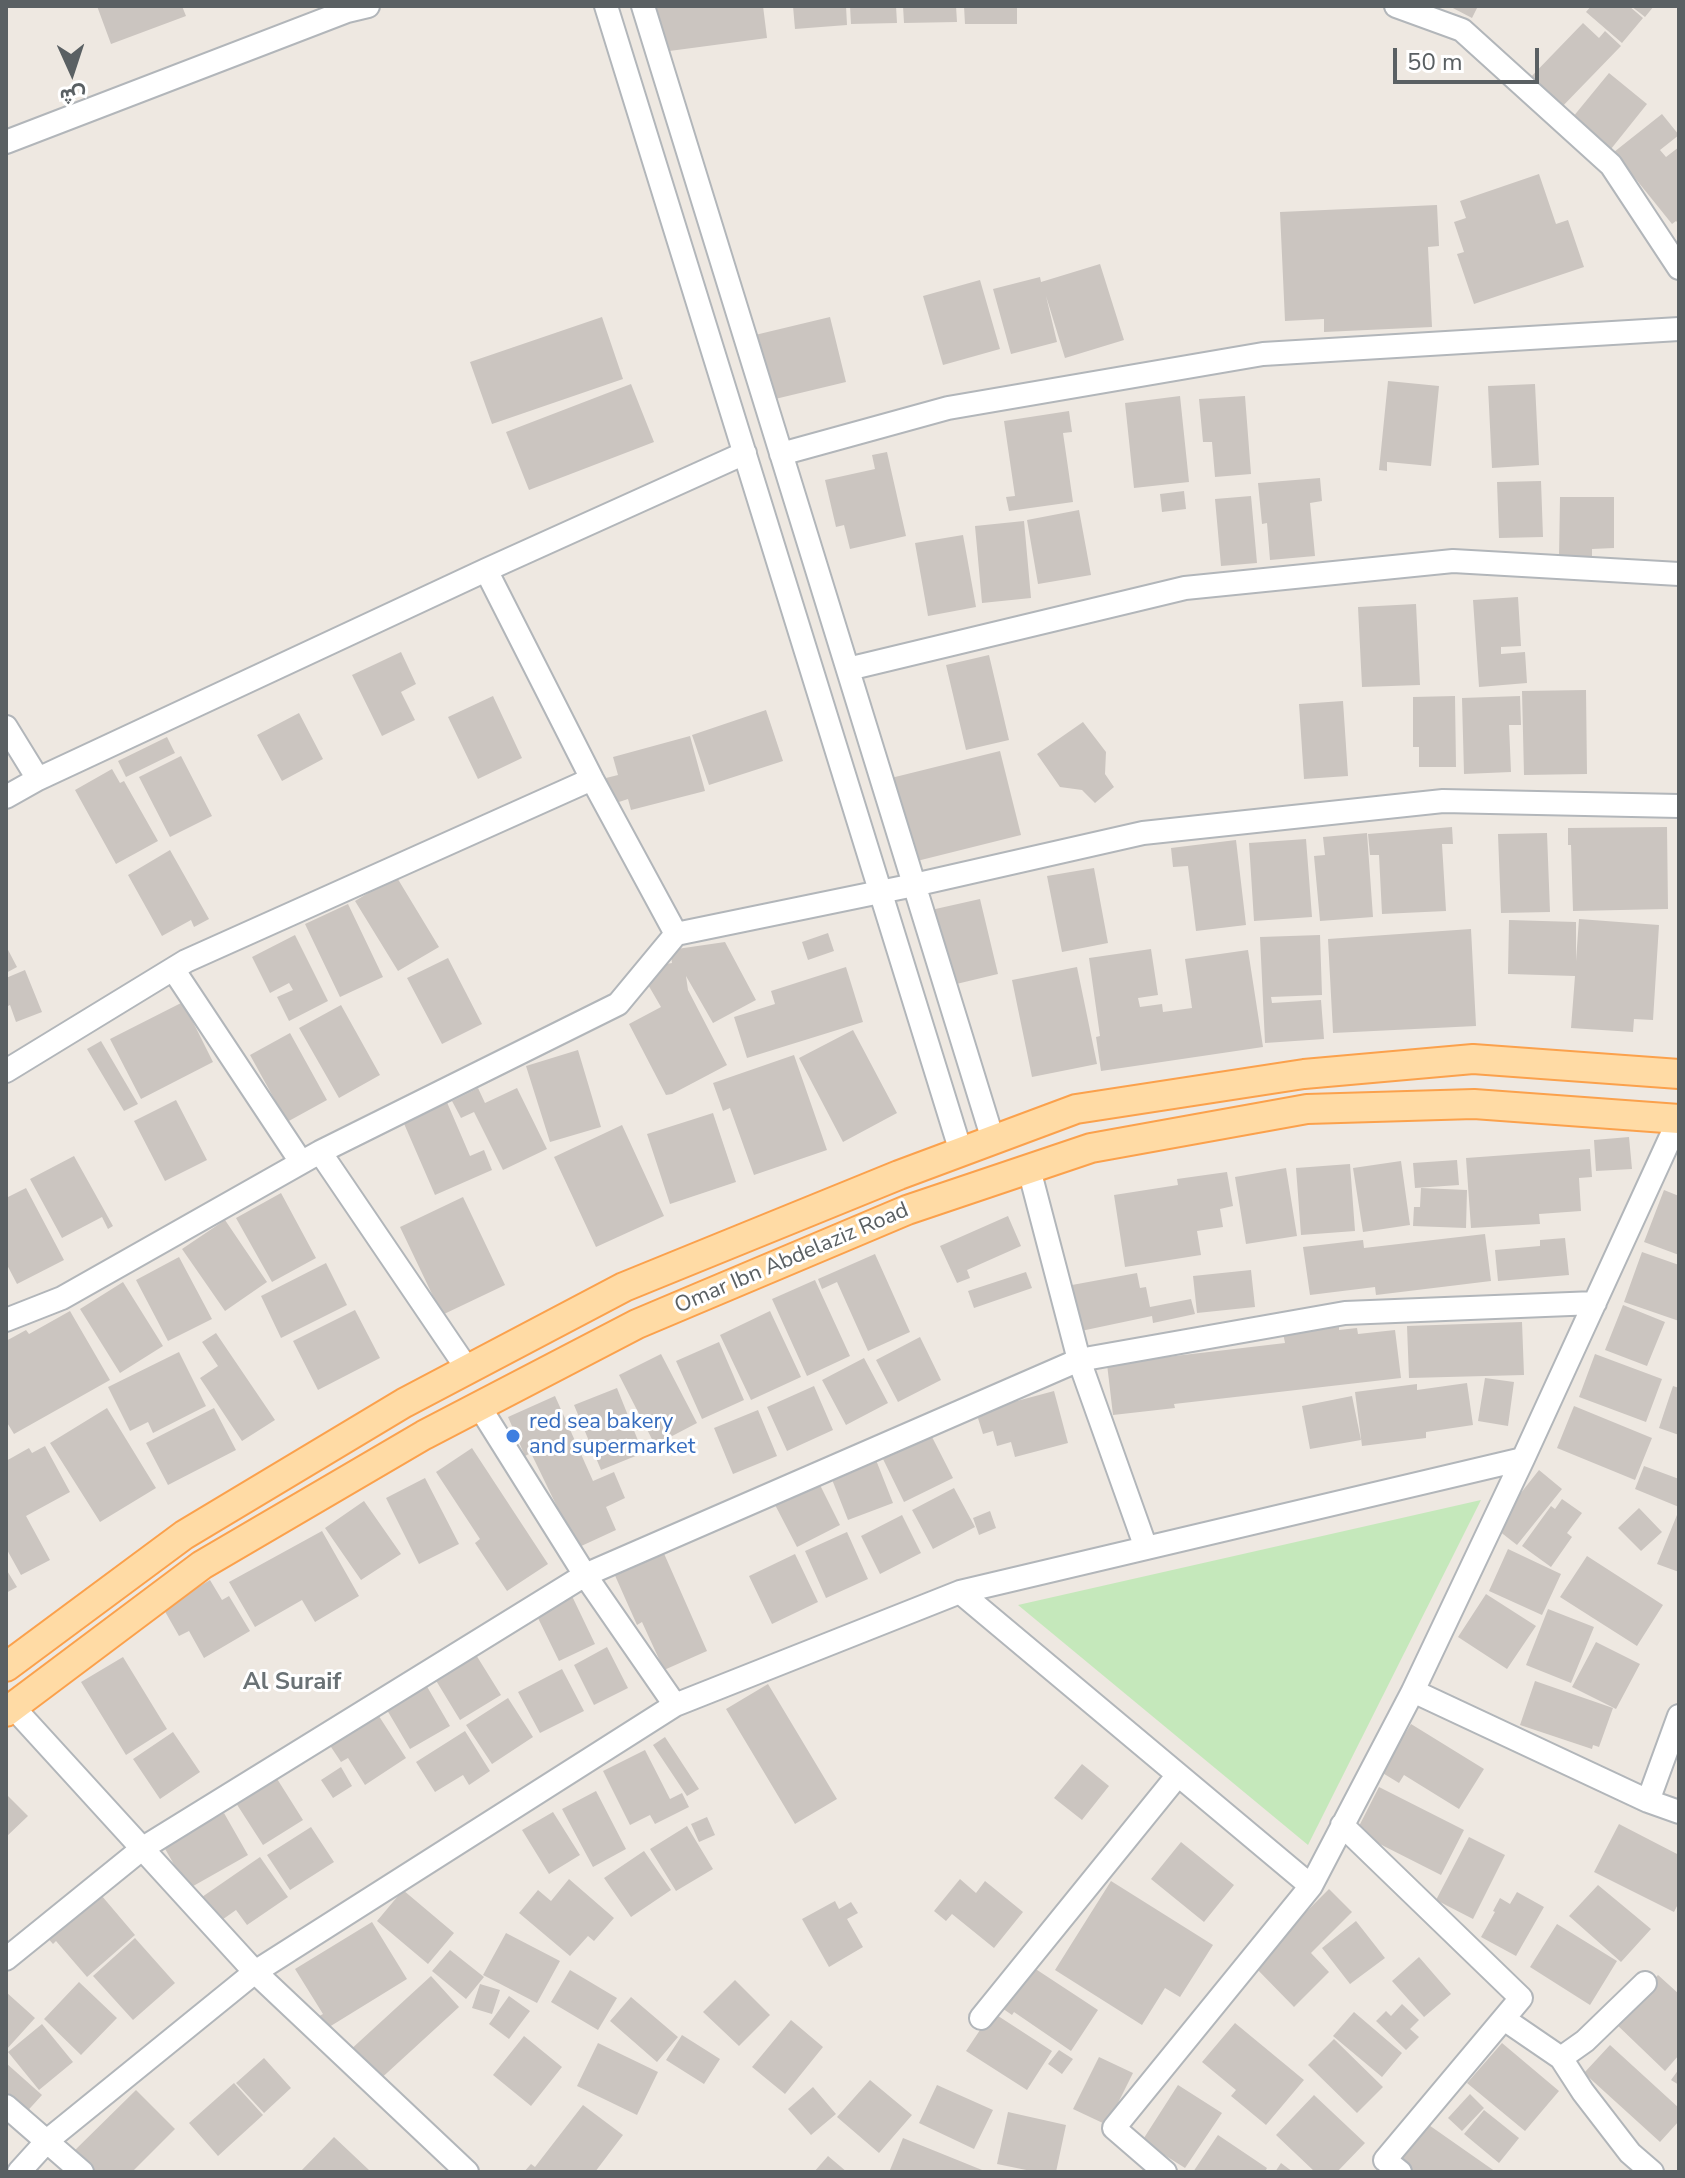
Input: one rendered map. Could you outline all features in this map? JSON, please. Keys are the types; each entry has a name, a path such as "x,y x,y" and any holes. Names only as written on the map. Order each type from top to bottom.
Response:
{"main road":[{"name":"Omar Ibn Abdelaziz Road","path":"6,1667 184,1535 404,1403 624,1287 899,1175 1076,1109 1304,1074 1473,1059 1679,1074"},
{"name":"Omar Ibn Abdelaziz Road","path":"10,1710 202,1565 424,1435 637,1324 907,1210 1091,1148 1307,1109 1474,1104 1679,1119"}],"street":[{"path":"606,6 961,1152"},
{"path":"643,6 993,1140"},
{"path":"1396,6 1462,30 1611,165 1679,268"},
{"path":"6,142 354,8"},
{"path":"781,454 948,408 1263,354 1679,329"},
{"path":"6,797 38,779 486,570 745,453"},
{"path":"848,669 1185,588 1453,561 1679,574"},
{"path":"486,570 592,779 676,934"},
{"path":"6,727 38,779"},
{"path":"6,1071 186,961 592,779"},
{"path":"6,1320 62,1298 310,1157 618,1004 676,934 914,885 1143,833 1443,801 1679,806"},
{"path":"173,969 468,1370"},
{"path":"1165,2172 1114,2128 1311,1886 1413,1691 1679,1119"},
{"path":"1029,1169 1079,1360 1146,1548"},
{"path":"6,1959 143,1848 585,1575 1079,1360 1345,1313 1595,1303"},
{"path":"479,1406 585,1575 675,1705"},
{"path":"19,2172 48,2140 255,1972 675,1705 960,1592 1523,1459"},
{"path":"960,1592 1311,1886"},
{"path":"1413,1691 1648,1801 1679,1812"},
{"path":"10,1710 143,1848 255,1972 467,2172"},
{"path":"1648,1801 1679,1716"},
{"path":"981,2018 1178,1775"},
{"path":"1342,1825 1521,1998 1385,2160 1400,2172"},
{"path":"1561,2058 1585,2041 1645,1983"},
{"path":"1504,2019 1561,2058 1630,2153 1652,2172"},
{"path":"6,2106 82,2172"}],"green space":[{"path":"1481,1500 1308,1845 1018,1605"}],"building":[{"path":"97,6 182,6 186,16 111,44"},
{"path":"656,6 763,6 767,38 662,52"},
{"path":"793,6 846,6 847,25 795,29"},
{"path":"850,6 896,6 897,23 851,24"},
{"path":"903,6 956,6 957,22 904,23"},
{"path":"964,6 1017,6 1017,24 965,24"},
{"path":"1449,6 1478,6 1472,18"},
{"path":"1591,6 1629,6 1643,18 1622,43 1586,12"},
{"path":"1631,6 1654,6 1645,17"},
{"path":"1583,23 1599,38 1605,31 1621,46 1557,112 1526,82"},
{"path":"1609,73 1647,104 1607,154 1568,123"},
{"path":"1662,114 1679,135 1660,150 1666,157 1679,147 1679,224 1676,221 1672,224 1614,152"},
{"path":"1539,174 1556,224 1568,220 1584,267 1474,304 1457,254 1464,252 1454,222 1466,218 1460,201"},
{"path":"1437,205 1439,246 1428,247 1432,327 1324,332 1324,319 1285,321 1280,212"},
{"path":"1100,264 1124,340 1065,358 1046,296 1057,342 1011,354 993,289 1040,277 1041,282"},
{"path":"980,280 1000,349 943,365 923,296"},
{"path":"602,317 623,379 492,424 470,362"},
{"path":"830,317 846,382 771,400 755,335"},
{"path":"1388,381 1439,386 1431,466 1387,462 1387,471 1379,470"},
{"path":"631,384 654,442 529,490 506,432"},
{"path":"1535,384 1539,465 1492,468 1488,386"},
{"path":"1180,396 1189,482 1134,488 1125,403"},
{"path":"1245,396 1251,474 1215,477 1212,442 1203,442 1199,399"},
{"path":"1069,411 1072,432 1063,433 1073,502 1009,511 1006,497 1015,496 1004,421"},
{"path":"887,452 906,536 850,549 844,525 836,527 825,480 875,469 872,455"},
{"path":"1320,478 1322,501 1310,503 1315,556 1270,560 1267,523 1262,524 1258,483"},
{"path":"1541,481 1543,537 1499,538 1497,482"},
{"path":"1184,491 1186,509 1162,512 1160,494"},
{"path":"1251,496 1257,563 1221,566 1215,499"},
{"path":"1560,497 1614,497 1614,548 1592,549 1592,556 1559,557"},
{"path":"1079,510 1091,575 1038,584 1027,520"},
{"path":"1024,521 1031,598 982,603 975,526"},
{"path":"963,535 976,607 928,616 915,543"},
{"path":"1518,597 1521,646 1501,647 1501,654 1525,652 1527,683 1479,687 1473,600"},
{"path":"1416,604 1420,685 1362,687 1358,607"},
{"path":"401,652 416,684 401,692 415,720 382,736 352,675"},
{"path":"989,655 1009,740 966,750 946,665"},
{"path":"1586,690 1587,774 1524,775 1522,691"},
{"path":"493,696 522,758 478,779 448,717"},
{"path":"1455,696 1456,767 1419,767 1419,747 1413,747 1413,697"},
{"path":"1520,696 1521,725 1509,725 1511,772 1464,774 1462,698"},
{"path":"1343,701 1348,776 1304,779 1299,704"},
{"path":"766,710 783,761 709,785 692,735"},
{"path":"299,713 323,759 282,781 257,735"},
{"path":"1083,722 1106,752 1105,774 1114,787 1095,803 1082,790 1060,787 1037,754"},
{"path":"690,736 705,791 631,810 628,799 613,804 606,778 618,775 613,757"},
{"path":"167,737 175,753 126,777 118,761"},
{"path":"1000,751 1021,835 913,862 891,778"},
{"path":"181,756 212,816 170,837 139,777"},
{"path":"112,769 120,783 124,781 158,841 116,864 75,790"},
{"path":"1452,827 1453,844 1442,844 1446,911 1382,914 1379,855 1370,855 1368,834"},
{"path":"1667,827 1668,909 1573,911 1568,828"},
{"path":"1367,833 1373,917 1320,921 1314,856 1325,855 1323,837"},
{"path":"1547,833 1550,912 1501,913 1498,834"},
{"path":"1306,839 1312,917 1254,921 1249,843"},
{"path":"1236,840 1246,925 1196,931 1188,866 1173,867 1171,848"},
{"path":"170,850 209,919 194,927 191,920 162,936 128,875"},
{"path":"1094,868 1108,943 1062,952 1047,876"},
{"path":"396,876 439,947 398,971 355,901"},
{"path":"980,899 998,974 948,986 931,910"},
{"path":"348,904 383,977 340,997 305,924"},
{"path":"1579,919 1659,925 1653,1020 1634,1019 1633,1032 1571,1028 1575,976 1508,974 1509,920 1576,922 1576,961"},
{"path":"1471,929 1476,1026 1333,1033 1328,939"},
{"path":"828,933 834,951 808,960 802,942"},
{"path":"295,935 328,1001 289,1021 277,997 293,990 289,983 270,993 252,957"},
{"path":"1320,935 1322,995 1271,997 1272,1003 1321,1000 1324,1039 1265,1043 1260,937"},
{"path":"725,942 756,1000 713,1023 686,976 688,990 727,1065 666,1095 629,1024 661,1007 643,976 672,963 670,950"},
{"path":"6,946 17,967 6,973"},
{"path":"1151,949 1158,995 1138,998 1140,1007 1162,1004 1163,1012 1192,1008 1185,959 1248,950 1263,1047 1101,1071 1096,1037 1100,1036 1089,958"},
{"path":"448,958 482,1024 442,1044 407,978"},
{"path":"846,967 863,1022 747,1058 734,1017 775,1004 771,991"},
{"path":"1077,967 1097,1064 1032,1077 1012,980"},
{"path":"25,970 42,1012 16,1022 10,1005 6,1007 6,978"},
{"path":"183,1002 213,1062 141,1099 110,1039"},
{"path":"341,1005 380,1075 339,1098 299,1028"},
{"path":"853,1030 897,1113 843,1142 799,1058"},
{"path":"290,1033 327,1100 287,1122 250,1055"},
{"path":"101,1041 138,1104 124,1111 87,1049"},
{"path":"578,1050 601,1127 550,1142 526,1066"},
{"path":"794,1055 827,1150 754,1175 730,1108 723,1111 713,1083"},
{"path":"478,1088 485,1103 517,1088 547,1149 503,1170 474,1112 461,1118 452,1101"},
{"path":"176,1100 207,1160 165,1181 134,1121"},
{"path":"446,1100 470,1156 484,1150 492,1170 435,1195 402,1119"},
{"path":"713,1113 736,1182 670,1204 647,1134"},
{"path":"622,1125 664,1216 596,1247 554,1157"},
{"path":"1629,1137 1632,1169 1596,1171 1594,1140"},
{"path":"1590,1149 1592,1177 1579,1178 1581,1211 1539,1214 1540,1224 1471,1228 1466,1158"},
{"path":"74,1156 113,1226 108,1229 102,1217 62,1238 30,1179"},
{"path":"1457,1160 1459,1185 1415,1188 1413,1163"},
{"path":"1401,1161 1410,1225 1363,1232 1353,1168"},
{"path":"1350,1164 1355,1231 1301,1235 1296,1168"},
{"path":"1286,1168 1297,1236 1246,1244 1235,1177"},
{"path":"1227,1172 1233,1206 1220,1209 1223,1227 1197,1231 1201,1255 1125,1267 1114,1195 1178,1185 1177,1179"},
{"path":"26,1188 64,1260 17,1284 6,1263 6,1198"},
{"path":"1421,1188 1467,1190 1466,1228 1413,1226 1414,1207 1420,1207"},
{"path":"1664,1190 1679,1196 1679,1255 1644,1242"},
{"path":"281,1193 316,1258 272,1282 236,1218"},
{"path":"463,1197 505,1285 442,1315 400,1227"},
{"path":"1008,1216 1021,1246 967,1270 970,1278 957,1283 940,1246"},
{"path":"225,1220 267,1282 225,1311 182,1249"},
{"path":"1485,1234 1491,1281 1376,1295 1375,1287 1310,1295 1303,1247 1363,1240 1364,1248"},
{"path":"1565,1238 1569,1275 1498,1281 1495,1250 1540,1246 1540,1240"},
{"path":"1642,1252 1679,1265 1679,1321 1624,1302"},
{"path":"875,1254 910,1332 868,1351 837,1282 822,1289 818,1279"},
{"path":"179,1257 212,1319 168,1341 136,1280"},
{"path":"326,1263 347,1305 281,1338 261,1296"},
{"path":"1251,1270 1255,1307 1197,1313 1193,1276"},
{"path":"1026,1272 1032,1288 974,1308 968,1291"},
{"path":"1137,1273 1140,1288 1146,1287 1150,1307 1191,1299 1195,1314 1153,1323 1152,1316 1081,1331 1072,1285"},
{"path":"815,1280 850,1356 807,1376 772,1299"},
{"path":"123,1282 163,1346 120,1373 80,1309"},
{"path":"1623,1305 1665,1322 1647,1366 1605,1350"},
{"path":"355,1310 380,1358 318,1390 293,1341"},
{"path":"70,1311 110,1380 14,1434 6,1421 6,1341 26,1330 29,1334"},
{"path":"770,1311 801,1377 751,1400 720,1335"},
{"path":"1522,1322 1524,1375 1409,1378 1407,1326"},
{"path":"1339,1327 1339,1330 1357,1328 1358,1334 1395,1330 1401,1378 1174,1404 1175,1408 1113,1415 1107,1364 1285,1343 1283,1333"},
{"path":"216,1333 275,1420 242,1441 200,1378 218,1366 202,1342"},
{"path":"920,1337 941,1380 898,1402 876,1360"},
{"path":"719,1342 744,1400 702,1419 676,1361"},
{"path":"179,1352 206,1406 153,1433 148,1422 130,1431 108,1387"},
{"path":"661,1354 697,1423 655,1445 619,1375"},
{"path":"1595,1354 1662,1379 1646,1422 1579,1397"},
{"path":"864,1358 888,1403 846,1425 822,1380"},
{"path":"1485,1378 1514,1382 1508,1426 1478,1421"},
{"path":"1467,1383 1473,1425 1426,1432 1426,1438 1362,1446 1355,1392 1417,1384 1417,1390"},
{"path":"814,1386 833,1430 787,1451 767,1407"},
{"path":"1673,1386 1679,1388 1679,1435 1659,1428"},
{"path":"617,1388 643,1453 601,1470 574,1405"},
{"path":"1054,1391 1068,1443 1015,1457 1011,1442 997,1446 993,1431 983,1434 976,1412"},
{"path":"555,1396 593,1481 614,1472 625,1498 606,1507 616,1530 577,1548 531,1453 525,1456 508,1417"},
{"path":"1352,1396 1361,1440 1310,1449 1302,1406"},
{"path":"1574,1406 1652,1438 1635,1480 1557,1448"},
{"path":"107,1408 156,1488 100,1522 50,1443"},
{"path":"214,1408 236,1450 168,1485 146,1443"},
{"path":"758,1410 777,1456 733,1474 714,1428"},
{"path":"931,1435 953,1478 904,1502 883,1459"},
{"path":"45,1446 70,1492 26,1516 50,1560 21,1575 6,1548 6,1461 29,1448 32,1453"},
{"path":"472,1448 548,1564 507,1591 475,1543 480,1539 436,1472"},
{"path":"876,1460 893,1503 848,1520 831,1477"},
{"path":"1644,1466 1679,1479 1679,1507 1635,1489"},
{"path":"1539,1470 1562,1489 1517,1545 1494,1527"},
{"path":"425,1478 459,1544 419,1564 386,1498"},
{"path":"817,1479 840,1525 797,1547 773,1501"},
{"path":"954,1488 975,1527 933,1549 912,1510"},
{"path":"1562,1499 1582,1513 1567,1533 1572,1537 1551,1567 1522,1546 1551,1506 1555,1509"},
{"path":"364,1501 401,1554 361,1580 325,1528"},
{"path":"1639,1508 1662,1532 1641,1551 1618,1528"},
{"path":"1679,1510 1679,1572 1657,1564"},
{"path":"990,1511 996,1528 979,1535 973,1518"},
{"path":"902,1515 921,1553 880,1574 861,1536"},
{"path":"322,1531 359,1596 315,1622 302,1600 255,1627 229,1582"},
{"path":"847,1532 868,1579 826,1598 805,1551"},
{"path":"662,1549 707,1651 664,1670 642,1622 637,1625 613,1571"},
{"path":"1508,1549 1561,1574 1542,1615 1489,1591"},
{"path":"795,1554 818,1602 772,1624 749,1576"},
{"path":"1587,1556 1663,1605 1637,1646 1560,1597"},
{"path":"6,1569 17,1587 6,1593"},
{"path":"210,1580 222,1600 229,1596 250,1631 204,1658 189,1631 179,1636 163,1608"},
{"path":"1486,1594 1536,1626 1507,1669 1458,1637"},
{"path":"572,1596 595,1644 559,1661 536,1614"},
{"path":"1548,1609 1594,1627 1571,1683 1526,1665"},
{"path":"1596,1642 1640,1664 1616,1709 1572,1687"},
{"path":"607,1647 628,1688 594,1705 574,1665"},
{"path":"473,1650 501,1695 460,1720 432,1674"},
{"path":"123,1657 167,1729 126,1755 81,1682"},
{"path":"562,1669 584,1711 540,1733 518,1692"},
{"path":"422,1678 450,1726 410,1749 387,1710"},
{"path":"1535,1681 1613,1708 1599,1747 1593,1745 1592,1749 1520,1725"},
{"path":"768,1684 837,1799 795,1824 726,1709"},
{"path":"508,1698 533,1737 492,1764 466,1725"},
{"path":"375,1710 406,1758 365,1785 348,1758 341,1762 327,1741"},
{"path":"1411,1724 1484,1769 1459,1809 1404,1775 1399,1783 1381,1772"},
{"path":"465,1731 490,1771 469,1785 463,1775 435,1792 416,1762"},
{"path":"173,1732 200,1772 160,1799 133,1759"},
{"path":"665,1737 699,1789 687,1796 653,1745"},
{"path":"645,1750 670,1799 682,1793 689,1807 655,1824 650,1815 630,1825 603,1771"},
{"path":"1082,1764 1109,1786 1082,1820 1054,1798"},
{"path":"341,1767 352,1786 333,1798 321,1780"},
{"path":"274,1774 303,1820 263,1845 234,1800"},
{"path":"1379,1787 1464,1830 1441,1875 1356,1832"},
{"path":"596,1791 626,1849 593,1867 562,1809"},
{"path":"6,1794 28,1816 6,1837"},
{"path":"553,1812 580,1855 549,1874 522,1830"},
{"path":"224,1813 248,1855 188,1889 164,1847"},
{"path":"707,1817 715,1835 699,1842 691,1824"},
{"path":"1619,1824 1679,1855 1679,1902 1674,1912 1594,1872"},
{"path":"687,1826 713,1869 676,1891 650,1849"},
{"path":"311,1827 334,1862 290,1890 267,1855"},
{"path":"1469,1837 1505,1855 1473,1919 1436,1900"},
{"path":"1181,1842 1234,1885 1204,1922 1151,1879"},
{"path":"644,1851 671,1890 631,1917 604,1878"},
{"path":"260,1857 288,1897 247,1925 236,1910 219,1922 202,1897"},
{"path":"569,1879 614,1918 594,1941 588,1936 570,1956 519,1913 538,1890 551,1901"},
{"path":"960,1879 976,1893 985,1881 1023,1912 994,1948 952,1914 946,1921 934,1911"},
{"path":"1111,1881 1213,1945 1180,1997 1165,1988 1142,2025 1055,1970"},
{"path":"1598,1885 1651,1929 1621,1962 1569,1916"},
{"path":"96,1889 135,1935 87,1977 56,1941 53,1944 44,1934"},
{"path":"1329,1889 1352,1912 1311,1953 1329,1972 1294,2007 1253,1965"},
{"path":"403,1890 454,1933 428,1964 377,1921"},
{"path":"1517,1892 1544,1907 1516,1956 1481,1937 1500,1898 1510,1904"},
{"path":"835,1901 839,1909 851,1902 858,1913 847,1919 863,1947 829,1967 802,1919"},
{"path":"1356,1921 1385,1958 1350,1984 1322,1948"},
{"path":"372,1922 407,1979 321,2032 314,2019 323,2014 295,1969"},
{"path":"1557,1924 1617,1961 1590,2005 1530,1967"},
{"path":"506,1933 560,1961 537,2003 483,1975"},
{"path":"135,1938 175,1983 133,2020 93,1976"},
{"path":"450,1950 484,1977 466,1999 432,1971"},
{"path":"1419,1957 1451,1994 1424,2017 1392,1981"},
{"path":"1028,1964 1098,2010 1071,2051 1014,2012 1012,2015 999,2006"},
{"path":"570,1970 617,1998 598,2030 551,2002"},
{"path":"1658,1975 1679,1994 1679,2055 1665,2071 1613,2021"},
{"path":"431,1976 459,2007 376,2083 348,2052"},
{"path":"735,1980 770,2015 739,2046 703,2012"},
{"path":"79,1982 117,2018 81,2055 44,2019"},
{"path":"480,1984 500,1990 492,2014 472,2008"},
{"path":"6,1992 35,2018 6,2050"},
{"path":"509,1996 530,2011 509,2039 489,2024"},
{"path":"631,1997 678,2037 657,2062 610,2021"},
{"path":"1402,2004 1419,2020 1410,2029 1419,2037 1406,2050 1376,2021 1386,2011 1391,2016"},
{"path":"992,2012 1052,2051 1027,2090 966,2051"},
{"path":"1354,2012 1402,2053 1382,2077 1333,2036"},
{"path":"791,2020 823,2047 785,2094 752,2067"},
{"path":"1235,2023 1304,2080 1266,2125 1231,2096 1236,2090 1202,2062"},
{"path":"42,2024 73,2062 39,2090 8,2052"},
{"path":"682,2035 720,2059 704,2084 666,2060"},
{"path":"524,2036 562,2067 531,2106 493,2075"},
{"path":"1334,2039 1383,2087 1357,2113 1308,2065"},
{"path":"598,2043 658,2072 637,2115 577,2086"},
{"path":"1502,2043 1559,2091 1525,2131 1467,2083"},
{"path":"1610,2045 1679,2108 1679,2121 1660,2142 1584,2073"},
{"path":"1059,2050 1073,2059 1062,2074 1048,2064"},
{"path":"1099,2057 1133,2073 1107,2125 1073,2109"},
{"path":"264,2058 291,2088 264,2113 236,2083"},
{"path":"6,2063 42,2095 22,2117 6,2102"},
{"path":"1679,2069 1679,2085 1671,2080"},
{"path":"870,2080 912,2115 879,2153 837,2117"},
{"path":"234,2083 263,2115 218,2156 189,2123"},
{"path":"937,2085 993,2110 974,2149 919,2123"},
{"path":"1178,2085 1222,2113 1185,2168 1142,2141"},
{"path":"813,2087 836,2114 811,2135 788,2109"},
{"path":"136,2090 175,2129 132,2172 89,2172 71,2154"},
{"path":"1470,2094 1484,2108 1462,2131 1448,2118"},
{"path":"1314,2095 1365,2143 1337,2172 1315,2172 1276,2135"},
{"path":"583,2105 623,2135 595,2172 524,2172 531,2164 535,2167"},
{"path":"1484,2110 1519,2138 1499,2163 1464,2134"},
{"path":"1008,2112 1066,2125 1056,2172 1036,2172 997,2164"},
{"path":"1426,2123 1496,2172 1412,2172 1398,2162"},
{"path":"1218,2135 1267,2168 1265,2172 1193,2172"},
{"path":"334,2137 369,2170 300,2172"},
{"path":"903,2138 987,2172 890,2170"},
{"path":"828,2156 847,2172 814,2172"},
{"path":"1281,2163 1293,2172 1275,2172"}],"place":[{"name":"red sea bakery and supermarket","path":"513,1436"}],"district":[{"name":"Al Suraif","path":"292,1683"}]}
